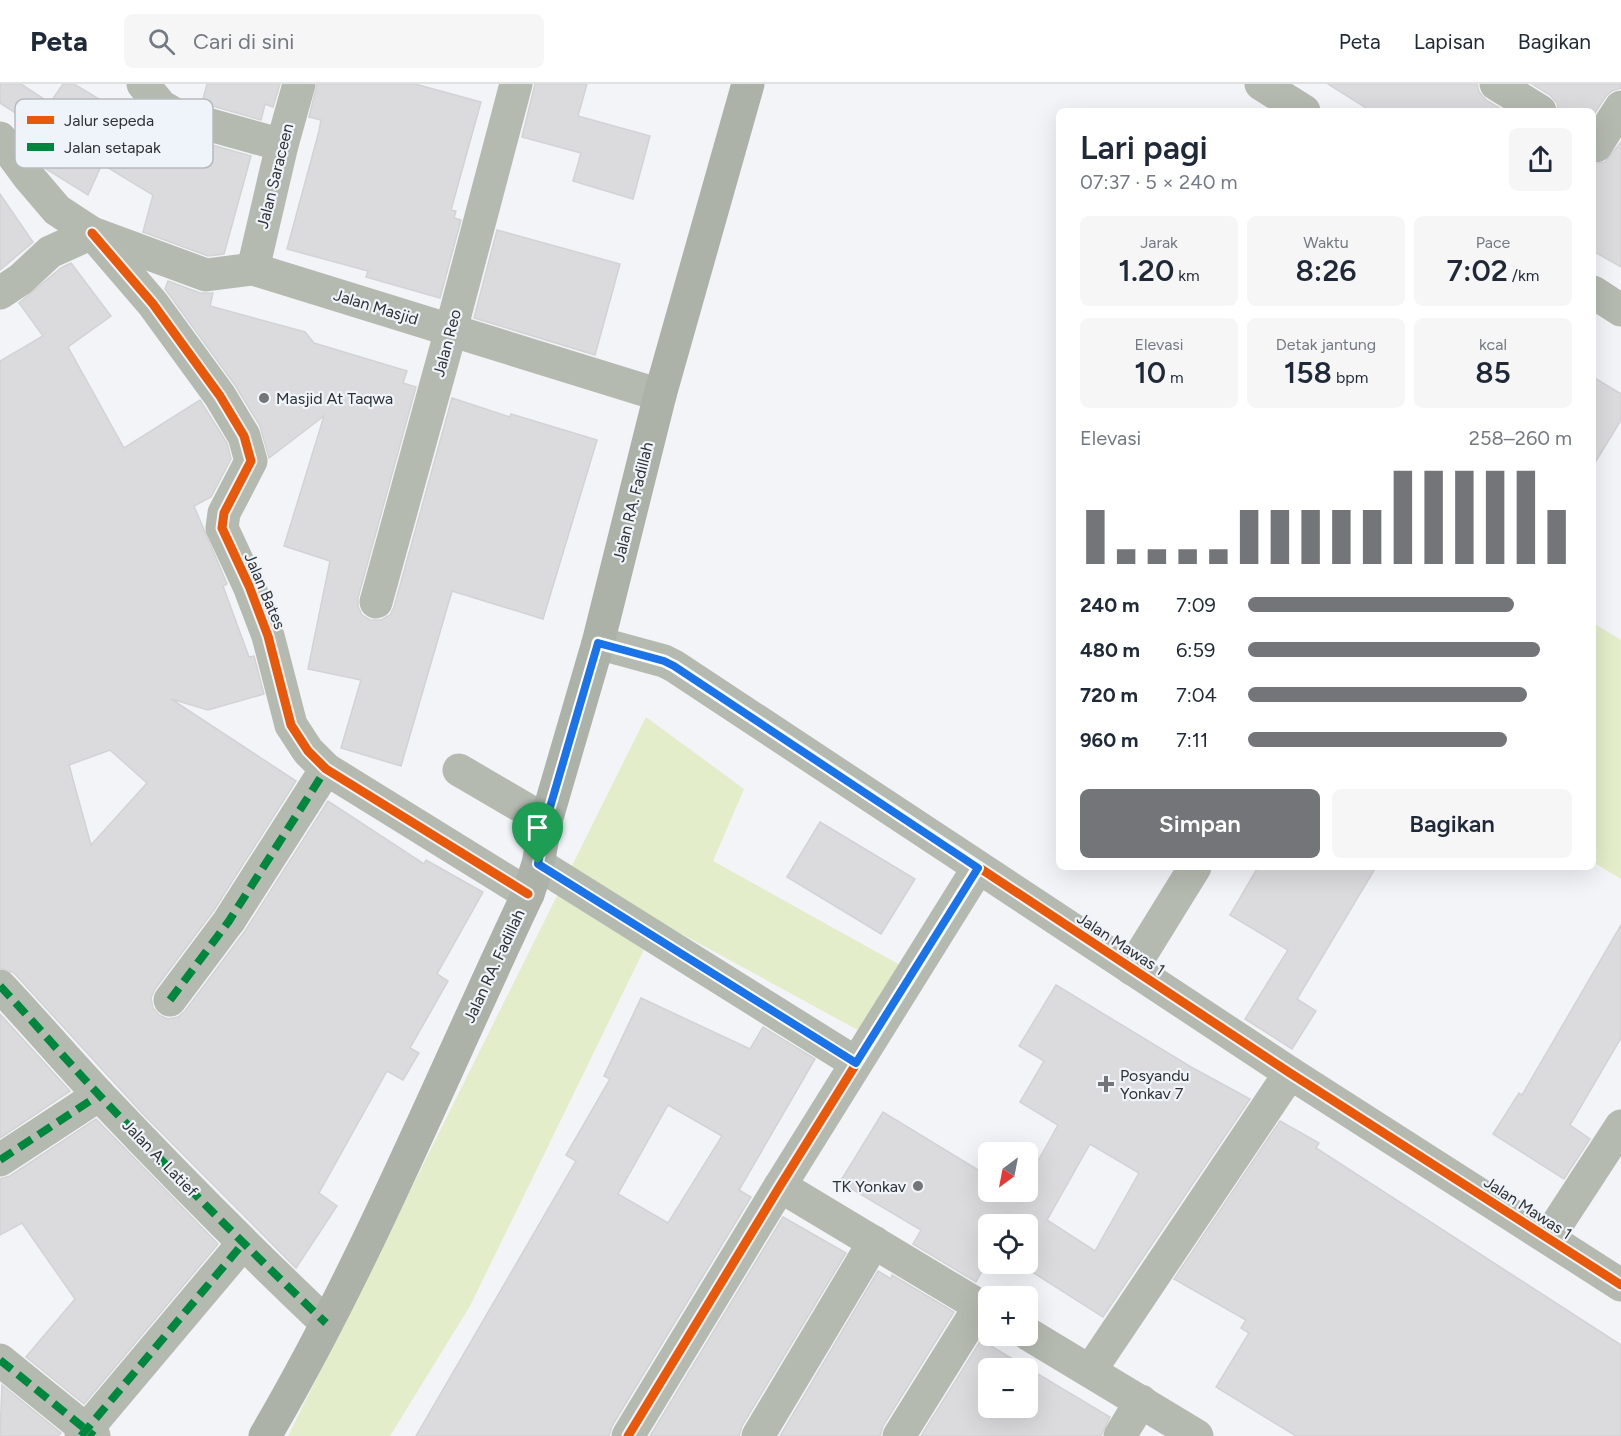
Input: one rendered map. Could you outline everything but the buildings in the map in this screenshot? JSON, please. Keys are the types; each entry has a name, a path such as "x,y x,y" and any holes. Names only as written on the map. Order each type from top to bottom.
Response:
{"main road":[{"name":"Jalan RA. Fadillah","path":"265,1436 326,1323 392,1192 533,879 546,821 598,643 660,395 748,84"}],"street":[{"path":"143,84 155,99"},
{"name":"Jalan Saraceen","path":"253,269 299,84"},
{"name":"Jalan Reo","path":"376,602 516,84"},
{"path":"1261,84 1300,108"},
{"path":"1496,84 1535,108"},
{"path":"1604,150 1621,107"},
{"path":"213,126 282,145"},
{"path":"0,138 15,158"},
{"path":"22,168 57,210 92,232"},
{"path":"0,293 21,279 57,248 92,232"},
{"name":"Jalan Masjid","path":"92,232 206,275 253,269 660,395"},
{"name":"Jalan Bates","path":"92,232 153,304 220,396 244,436 251,460 224,513 222,528 249,586 268,636 291,725 308,751 326,770 533,879 856,1063"},
{"path":"1596,294 1621,310"},
{"name":"Jalan Mawas 1","path":"598,643 664,661 674,666 1290,1073 1621,1285"},
{"path":"170,1000 229,921 326,770"},
{"path":"459,770 546,821"},
{"path":"628,1436 978,868"},
{"path":"1132,969 1193,870"},
{"name":"Jalan A. Latief","path":"0,986 99,1095 243,1244 326,1323"},
{"path":"1090,1371 1290,1073"},
{"path":"0,1160 99,1095"},
{"path":"1548,1238 1621,1126"},
{"path":"780,1186 978,1304"},
{"path":"758,1436 874,1242"},
{"path":"0,1360 87,1434 240,1247"},
{"path":"898,1436 978,1317"},
{"path":"1038,1340 1197,1436"},
{"path":"1120,1436 1141,1401"}],"green space":[{"path":"1596,625 1621,640 1621,879 1596,864"},
{"path":"646,717 744,789 713,861 900,965 876,1040 658,921 470,1306 390,1436 288,1436"}],"marked path":[{"path":"170,1000 229,921 326,769"},
{"path":"0,986 156,1155 326,1323"},
{"path":"0,1160 99,1095"},
{"path":"81,1436 240,1247"},
{"path":"0,1360 94,1436"}],"cycle path":[{"path":"92,233 153,304 220,396 244,436 251,461 224,513 222,528 249,586 268,636 291,725 308,751 326,769 528,894"},
{"path":"598,643 664,661 674,666 1290,1073 1621,1285"},
{"path":"628,1436 978,868"}],"place":[{"name":"Masjid At Taqwa","path":"264,398"},
{"name":"Posyandu Yonkav 7","path":"1106,1084"},
{"name":"TK Yonkav","path":"918,1186"}],"route":[{"path":"598,643 664,661 674,666 978,868 856,1063 538,864 546,821 598,643"}]}
